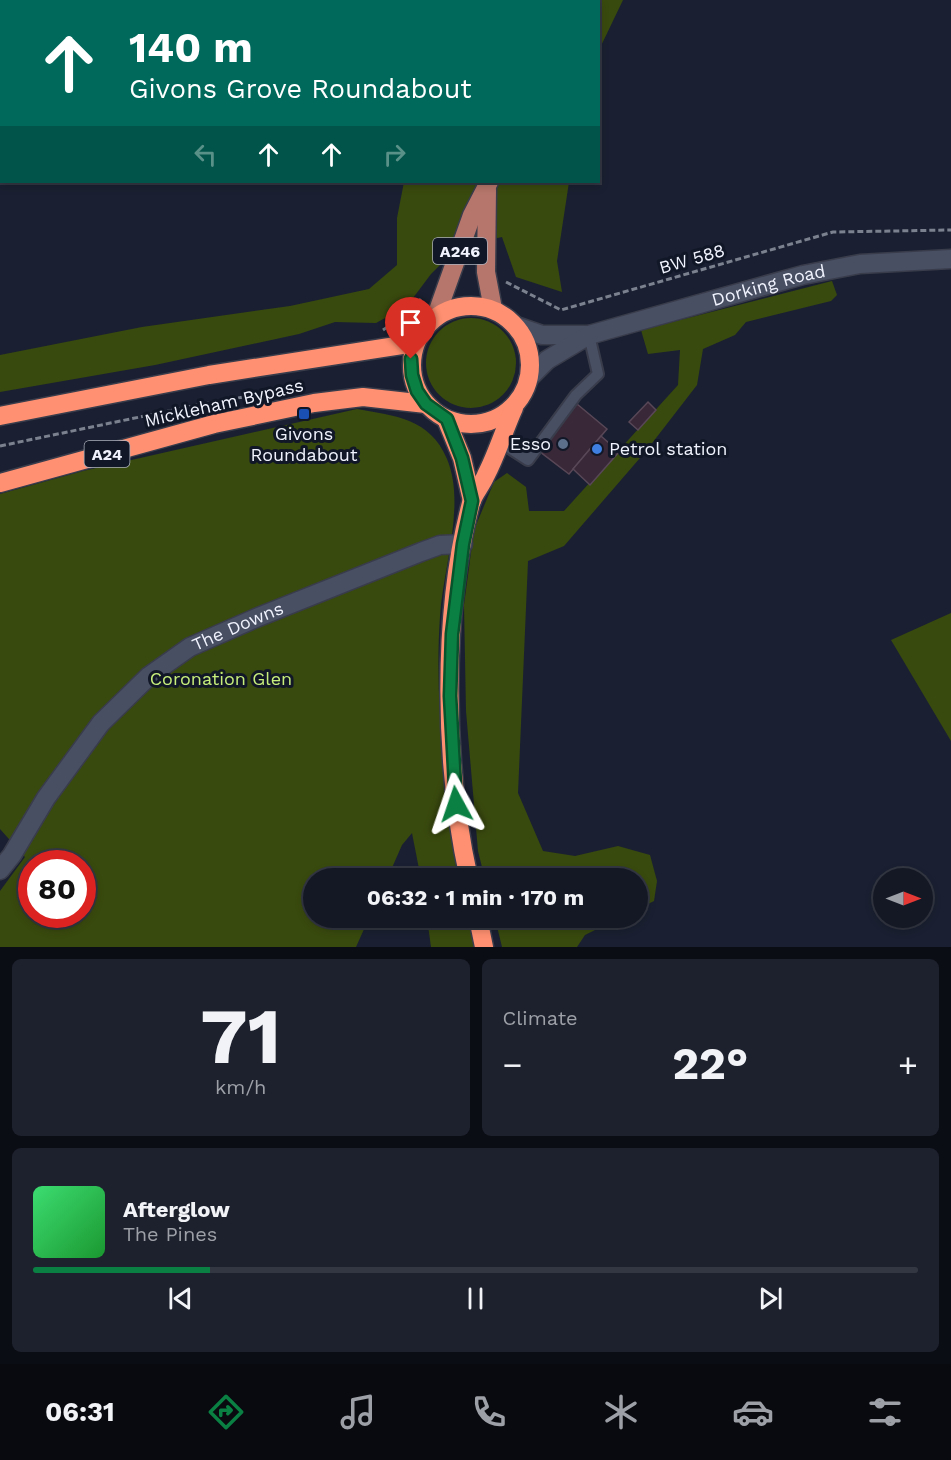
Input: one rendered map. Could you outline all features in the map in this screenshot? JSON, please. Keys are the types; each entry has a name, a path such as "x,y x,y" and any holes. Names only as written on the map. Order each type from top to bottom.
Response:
{"highway":[{"path":"467,868 456,804 450,696 452,634 463,544 472,501 487,474 528,380 530,360 526,342 516,326 493,309 474,305 454,307 436,316 424,328 415,343 411,359 412,375 417,391 426,404 447,419 466,424 486,422 514,408"},
{"name":"Mickleham Bypass","path":"0,417 209,375 415,343"},
{"name":"Mickleham Bypass","path":"0,483 214,424 314,403 363,397 426,404"},
{"path":"447,419 462,458 472,501"},
{"path":"480,928 484,947"}],"main road":[{"name":"A246","path":"488,185 486,272 493,309"},
{"name":"A246","path":"436,316 472,215 488,185"}],"street":[{"name":"Dorking Road","path":"516,326 542,336 589,335 803,275 860,264 951,259"},
{"name":"Dorking Road","path":"528,380 547,360 589,335"},
{"name":"The Downs","path":"0,870 12,855 46,798 101,723 157,670 190,647 256,618 421,552 440,546 463,544"}],"lane":[{"path":"500,442 528,460 576,394 598,374 589,335"}],"path":[{"name":"BW 588","path":"486,272 561,310 834,232 951,230"},
{"path":"0,446 212,402 261,396"}],"green space":[{"path":"600,0 623,0 600,48"},
{"path":"404,183 569,183 557,261 562,292 516,277 502,237 458,247 431,274 407,306 376,323 335,322 299,334 155,365 0,392 0,355 142,327 290,306 369,289 397,265 397,218"},
{"path":"832,281 837,295 831,301 746,322 735,335 703,349 697,385 646,451 564,546 528,561 518,793 543,851 575,856 618,846 650,855 657,881 654,901 648,904 648,868 482,868 478,851 466,711 464,605 474,530 494,482 507,473 526,487 529,511 564,511 678,385 680,350 648,354 641,330"},
{"path":"471,318 488,322 503,331 512,346 516,363 512,380 503,395 488,404 471,408 454,404 439,395 430,380 426,363 430,346 439,331 454,322"},
{"name":"Coronation Glen","path":"357,409 410,421 431,435 440,445 447,459 454,496 452,536 440,616 439,682 446,781 457,868 419,868 412,833 402,845 392,868 303,868 303,928 365,928 356,947 0,947 0,891 18,867 18,928 96,928 96,850 19,850 0,829 0,494 83,471"},
{"path":"951,613 951,741 891,640"},
{"path":"428,928 472,928 477,947 431,947"},
{"path":"497,928 599,928 585,935 577,947 502,947"}],"building":[{"path":"648,402 656,410 638,430 629,422"},
{"path":"577,404 607,429 569,474 539,451"},
{"path":"601,436 619,452 590,485 573,469"}],"place":[{"name":"Givons Roundabout","path":"304,414"},
{"name":"Esso","path":"563,444"},
{"name":"Petrol station","path":"597,449"}],"route":[{"path":"411,359 412,375 417,391 435,413 447,419 462,458 472,501 463,544 452,634 451,750 456,804"}]}
